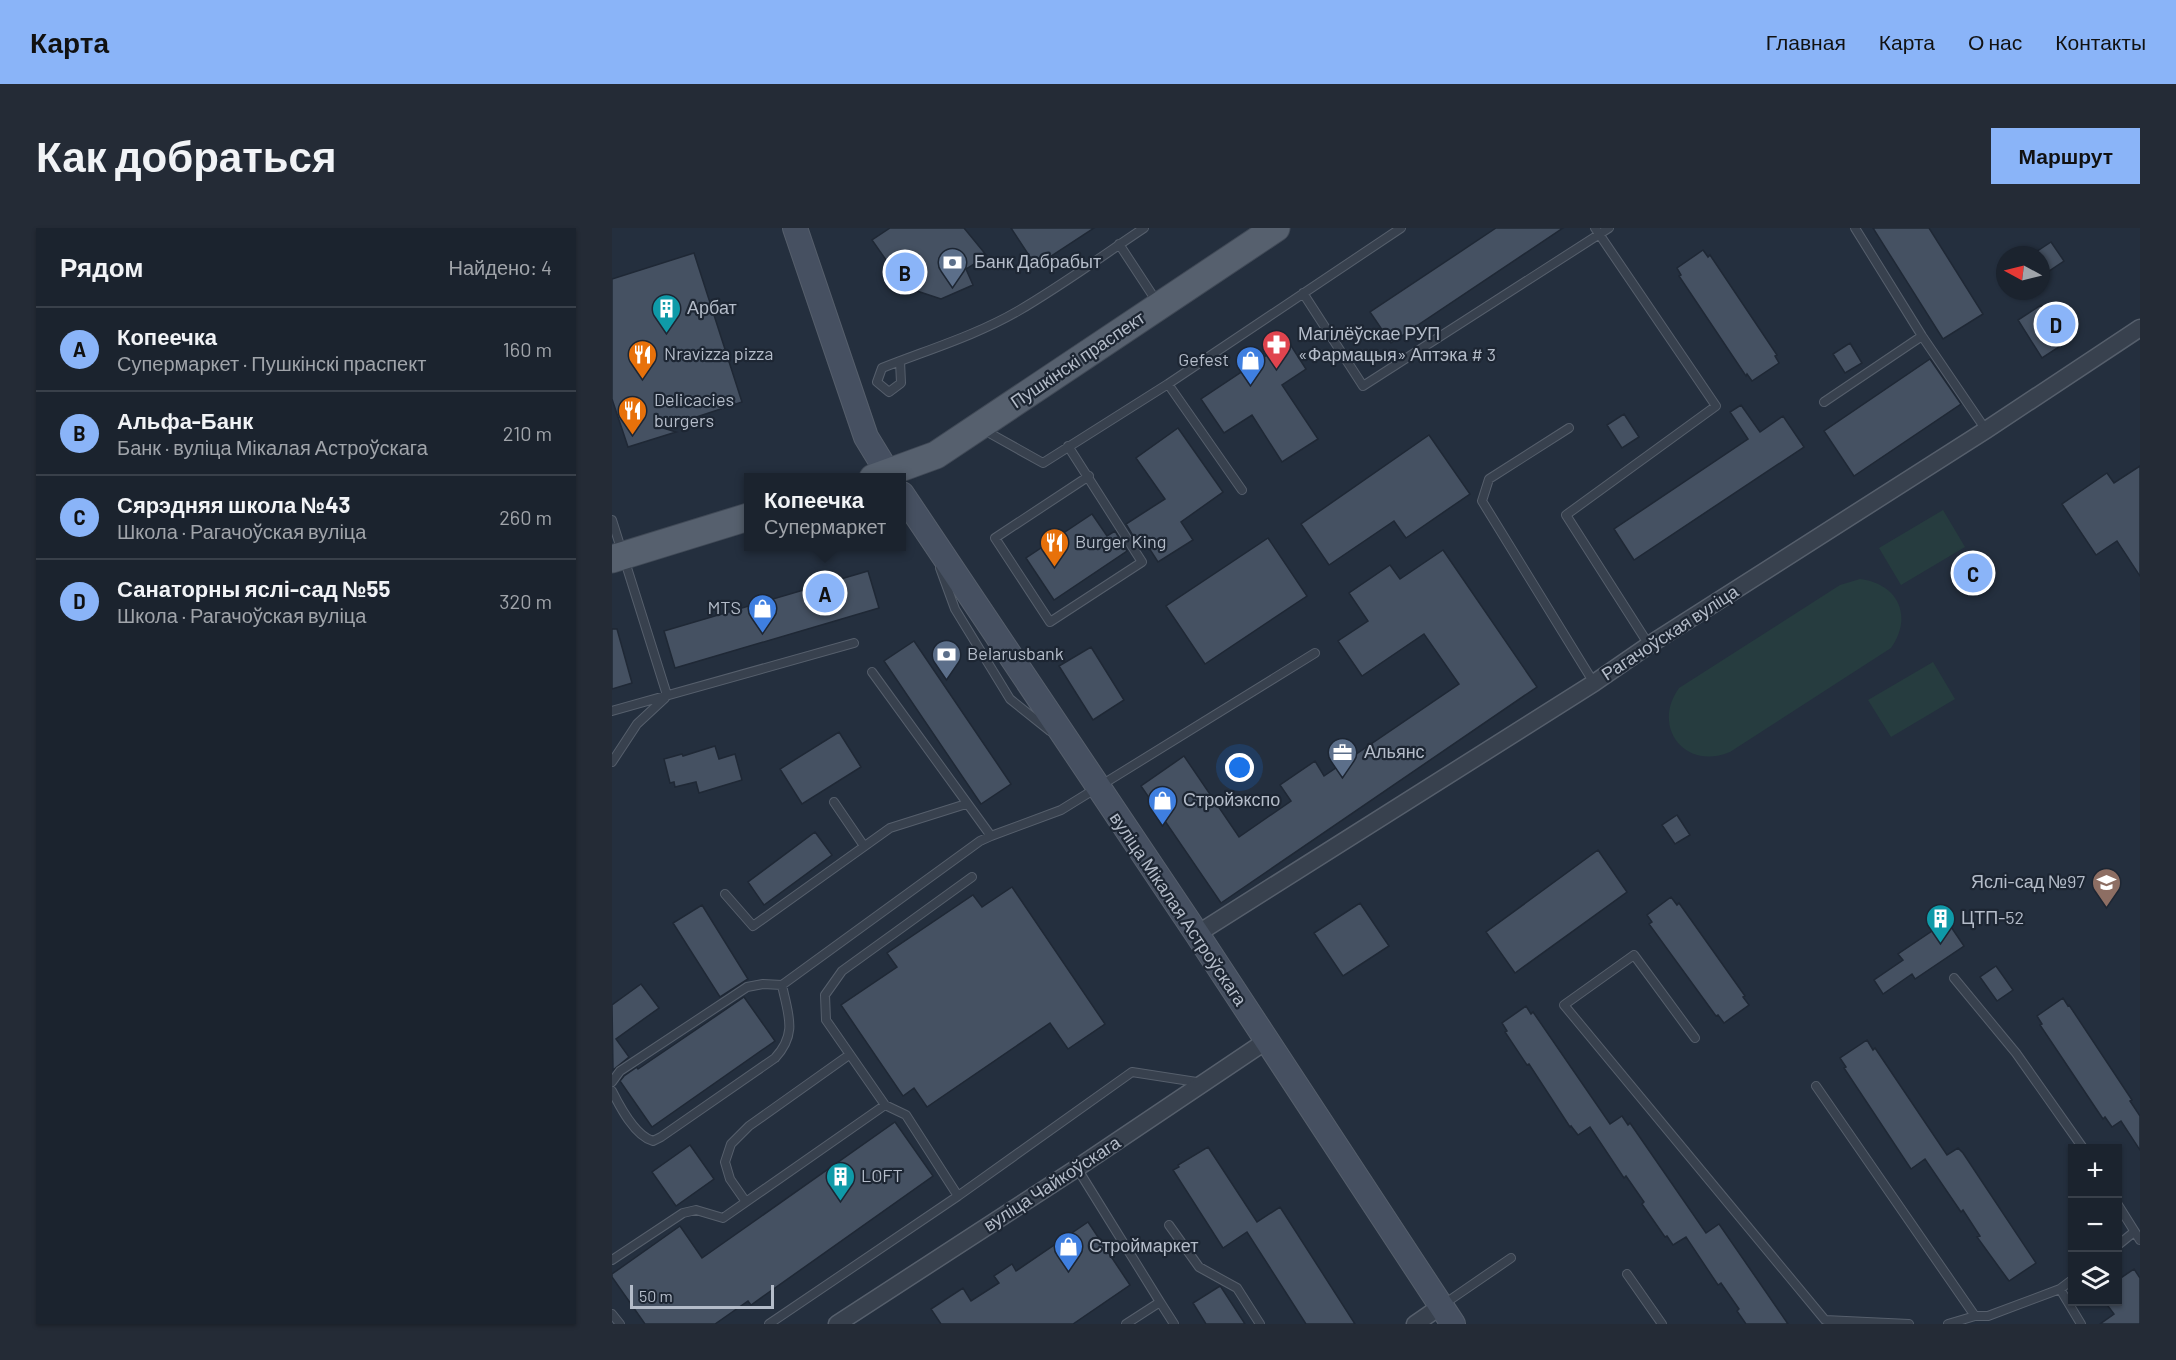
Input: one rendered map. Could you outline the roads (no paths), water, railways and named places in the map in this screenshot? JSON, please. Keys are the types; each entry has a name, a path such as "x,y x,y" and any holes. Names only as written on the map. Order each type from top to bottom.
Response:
{"main road":[{"name":"вуліца Мікалая Астроўскага","path":"795,228 866,437 884,473"},
{"name":"Пушкінскі праспект","path":"901,473 936,455 1276,228"},
{"name":"вуліца Мікалая Астроўскага","path":"906,504 930,536 1197,934 1447,1315"},
{"path":"618,557 744,518"}],"street":[{"name":"Рагачоўская вуліца","path":"1197,934 1594,683 1649,645 1986,430 2140,328"},
{"name":"вуліца Чайкоўскага","path":"837,1324 1077,1168 1266,1041"},
{"path":"1415,1324 1447,1315"}],"lane":[{"path":"900,361 956,340 1017,312 1144,228"},
{"path":"979,426 1043,463 1168,384 1401,228"},
{"path":"1303,293 1363,386 1597,231 1609,228"},
{"path":"1855,228 1922,336 1986,430"},
{"path":"1597,231 1716,406 1566,514 1649,645"},
{"path":"1119,244 1160,306"},
{"path":"1824,402 1922,336"},
{"path":"1168,384 1242,490"},
{"path":"1569,428 1489,479 1482,501 1594,683"},
{"path":"1068,446 1089,476 1142,562 1050,622 995,538 1089,476"},
{"path":"612,520 618,557 667,695"},
{"path":"612,711 854,643"},
{"path":"612,1082 620,1071 747,987 763,984 783,985 970,848 991,836 1061,810 1315,653"},
{"path":"872,672 991,836"},
{"path":"612,762 637,724 667,695"},
{"path":"834,802 864,846"},
{"path":"725,894 753,926 890,828 966,804"},
{"path":"958,1196 906,1115 885,1105 825,1020 825,995 843,971 972,878"},
{"path":"1695,1038 1634,955 1564,1005 1825,1320 1909,1324"},
{"path":"1954,978 2016,1053 2080,1144"},
{"path":"612,1091 636,1129 647,1139 653,1141 661,1137 775,1058 789,1038 789,1020 783,985"},
{"path":"746,1202 730,1179 725,1162 731,1144 749,1126 849,1055"},
{"path":"769,1324 958,1196 1132,1072 1203,1083"},
{"path":"1816,1086 1975,1316"},
{"path":"612,1260 683,1213 696,1210 723,1218 885,1105"},
{"path":"1077,1168 1174,1324"},
{"path":"2122,1212 2140,1240"},
{"path":"1169,1225 1199,1267 1237,1288 1260,1324"},
{"path":"2122,1242 2134,1233"},
{"path":"1447,1315 1511,1258"},
{"path":"1627,1274 1662,1324"},
{"path":"1948,1324 1975,1316 1988,1316 2060,1289 2068,1283"},
{"path":"2060,1289 2081,1324"},
{"path":"1126,1324 1160,1302"},
{"path":"612,1314 620,1324"}],"place":[{"name":"Альфа-Банк","path":"905,272"},
{"name":"Банк Дабрабыт","path":"953,288"},
{"name":"Санаторны яслі-сад №55","path":"2056,324"},
{"name":"Арбат","path":"666,334"},
{"name":"Магілёўскае РУП «Фармацыя» Аптэка # 3","path":"1277,370"},
{"name":"Nravizza pizza","path":"643,380"},
{"name":"Gefest","path":"1250,386"},
{"name":"Delicacies burgers","path":"633,436"},
{"name":"Burger King","path":"1054,568"},
{"name":"Сярэдняя школа №43","path":"1973,573"},
{"name":"Копеечка","path":"825,593"},
{"name":"MTS","path":"762,634"},
{"name":"Belarusbank","path":"946,680"},
{"name":"Альянс","path":"1343,778"},
{"name":"Стройэкспо","path":"1162,826"},
{"name":"Яслі-сад №97","path":"2106,908"},
{"name":"ЦТП-52","path":"1940,944"},
{"name":"LOFT","path":"840,1202"},
{"name":"Строймаркет","path":"1068,1272"}]}
